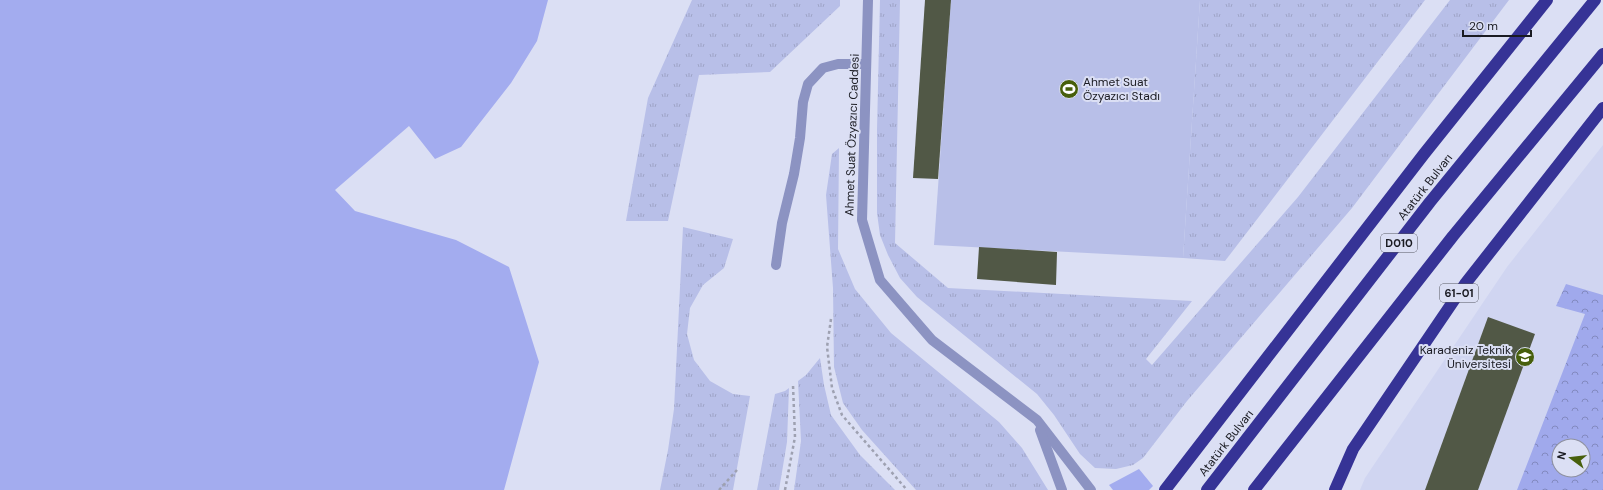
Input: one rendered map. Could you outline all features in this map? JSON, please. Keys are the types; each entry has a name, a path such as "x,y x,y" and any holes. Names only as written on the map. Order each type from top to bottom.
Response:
{"highway":[{"path":"1165,490 1424,154 1547,0"},
{"name":"Atatürk Bulvarı","path":"1207,490 1430,202 1595,0"},
{"path":"1254,490 1453,236 1603,54"},
{"name":"61-01","path":"1335,490 1353,449 1465,284 1603,108"}],"street":[{"name":"Ahmet Suat Özyazıcı Caddesi","path":"868,0 862,220 880,280 932,340 1037,420 1091,490"},
{"path":"776,265 782,223 796,160 803,102 808,84 823,68 838,64 866,64"},
{"path":"1037,420 1062,490"}],"path":[{"path":"831,319 827,348 832,388 842,415 907,490"},
{"path":"785,490 795,437 793,385"},
{"path":"719,490 737,470"}],"shaded area":[{"path":"0,0 548,0 537,41 511,83 461,147 435,159 409,126 335,190 355,211 456,240 509,267 539,362 504,490 0,490"},
{"name":"Karadeniz Teknik Üniversitesi","path":"1603,145 1603,490 1360,490 1365,478 1507,267"},
{"path":"1139,469 1153,486 1149,490 1113,490 1109,485"}],"green space":[{"path":"692,0 840,0 840,6 770,72 699,75 668,221 626,221 648,98"},
{"path":"880,0 900,0 895,243 948,288 1192,301 1146,359 1152,365 1298,197 1450,0 1509,0 1352,208 1187,401 1143,458 1133,465 1116,469 1095,468 1080,454 1054,415 1037,394 917,297 900,278 888,255 880,235 877,213"},
{"name":"Ahmet Suat Özyazıcı Stadı","path":"951,0 1200,0 1183,258 934,245"},
{"path":"1200,0 1425,0 1225,261 1183,258"},
{"path":"839,148 838,249 855,289 891,333 999,422 1022,448 1048,490 916,490 862,430 843,403 834,367 833,288 826,195 832,154"},
{"path":"683,227 733,239 724,268 703,285 690,308 687,334 694,360 710,381 733,394 750,396 733,490 660,490 674,409"},
{"path":"1566,284 1603,295 1603,490 1517,490 1585,314 1556,306"},
{"path":"820,358 831,415 860,455 895,490 794,490 801,441 798,381 806,375"},
{"path":"789,388 787,442 779,490 757,490 775,394"}],"building":[{"path":"925,0 951,0 938,179 913,178"},
{"path":"979,247 1057,252 1056,285 977,279"},
{"path":"1488,317 1535,334 1478,490 1425,490"}],"place":[{"name":"Ahmet Suat Özyazıcı Stadı","path":"1069,89"},
{"name":"Karadeniz Teknik Üniversitesi","path":"1525,357"}]}
